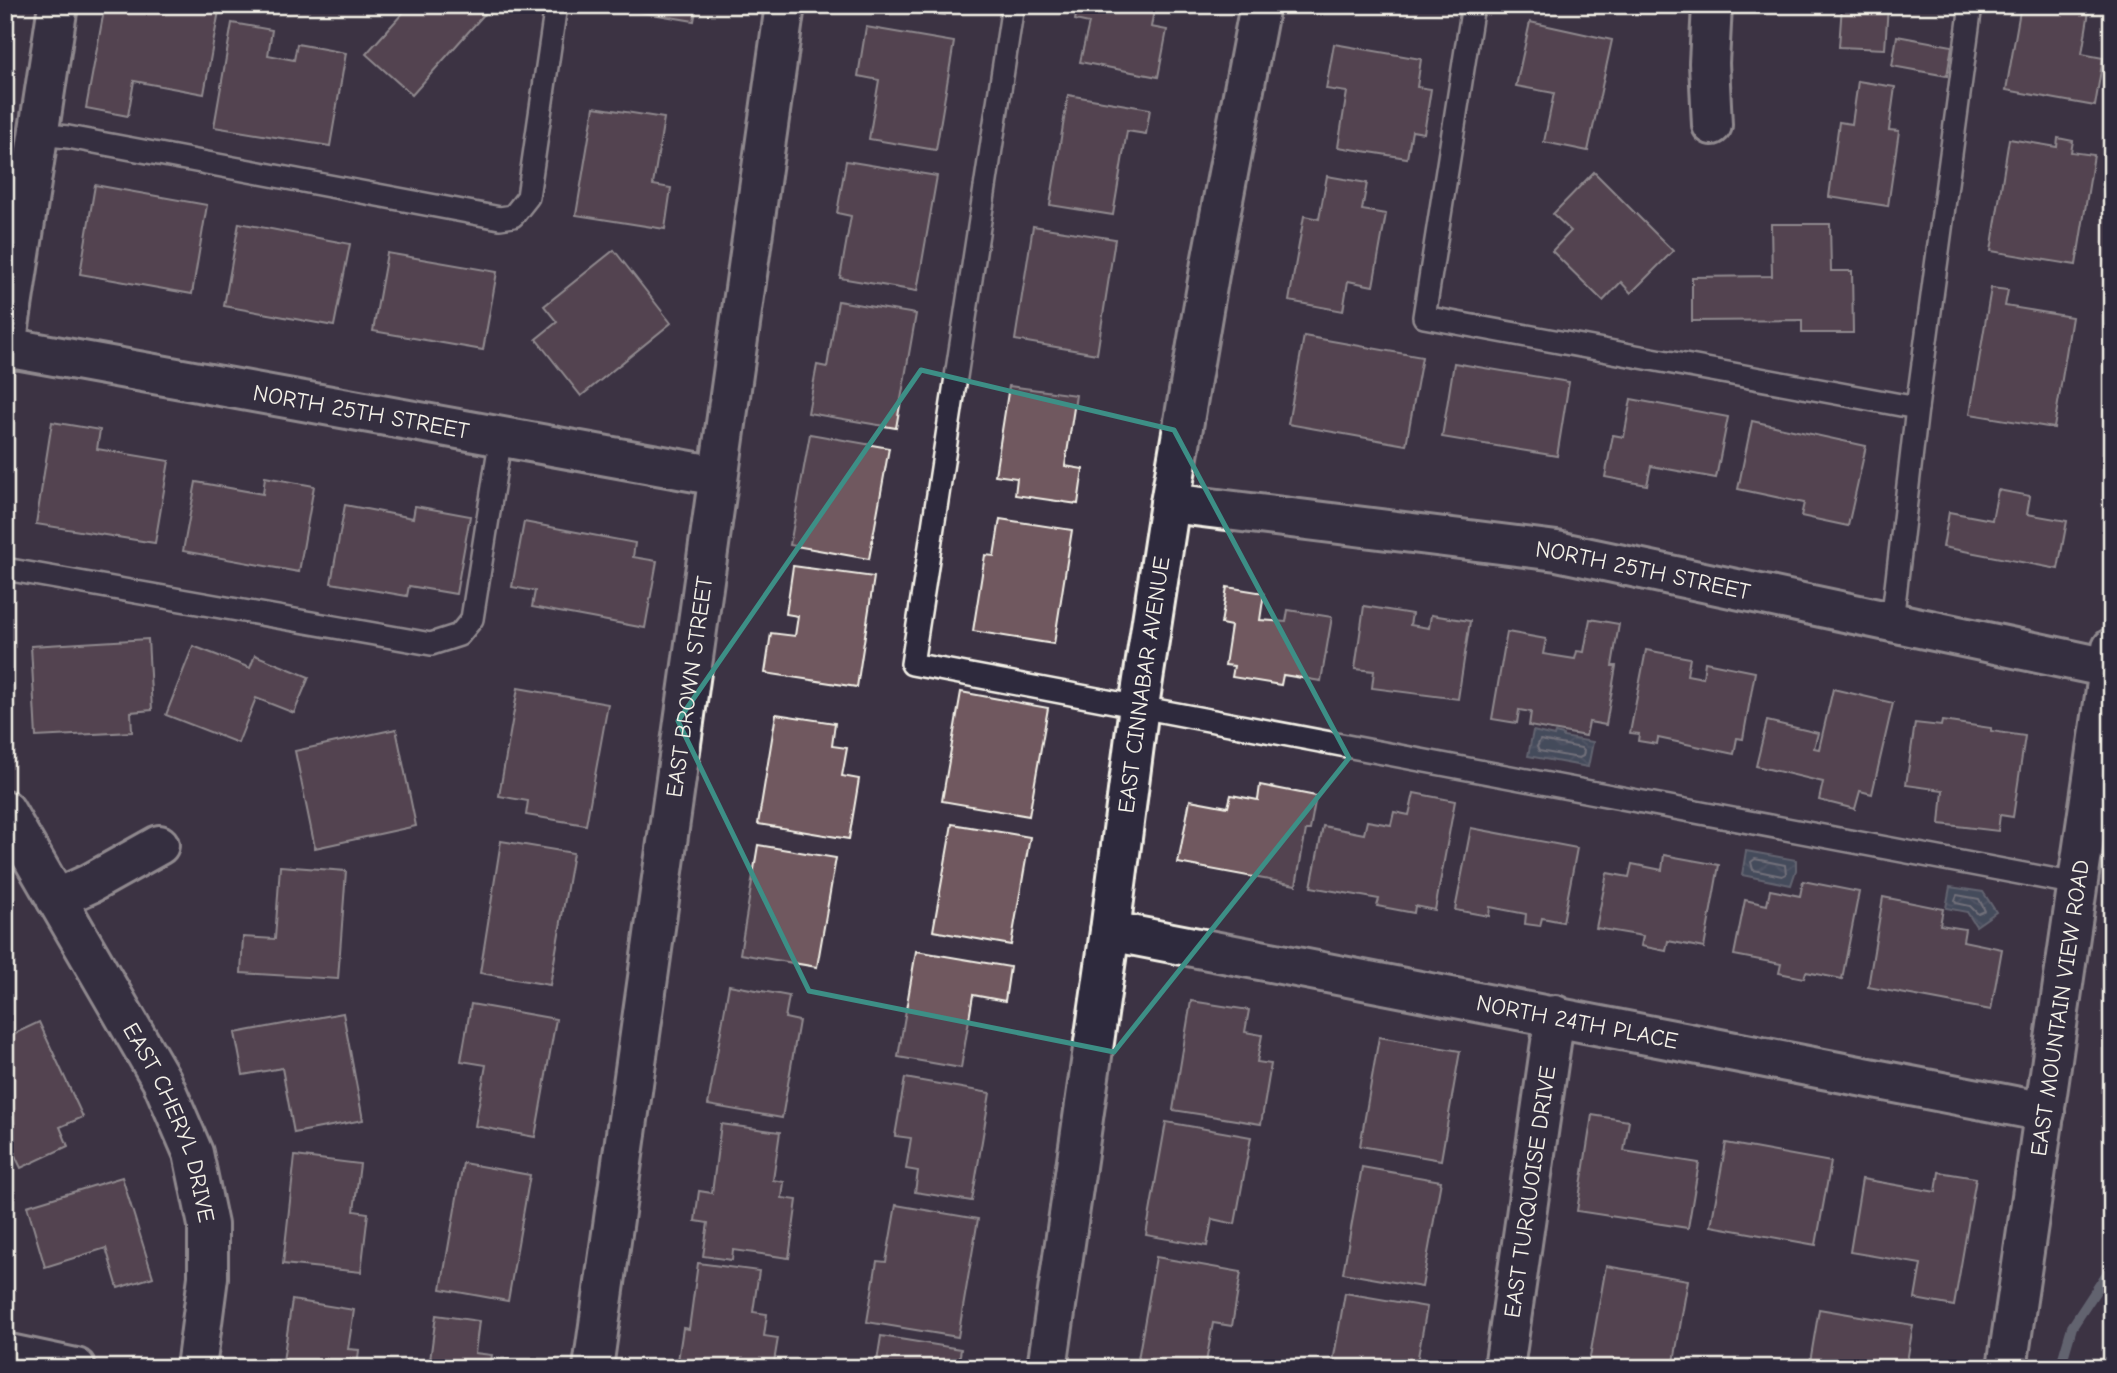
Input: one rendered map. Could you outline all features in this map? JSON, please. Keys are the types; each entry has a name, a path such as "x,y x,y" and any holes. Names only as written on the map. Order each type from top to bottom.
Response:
{"street":[{"path":"5,353 58,5"},
{"name":"EAST BROWN STREET","path":"593,1368 785,5"},
{"name":"EAST CINNABAR AVENUE","path":"1047,1368 1110,931 1139,706 1170,503 1211,263 1260,5"},
{"path":"1712,5 1709,63 1712,125"},
{"name":"NORTH 25TH STREET","path":"6,347 718,476"},
{"name":"NORTH 25TH STREET","path":"1170,503 1557,551 1892,622 2110,658"},
{"name":"EAST MOUNTAIN VIEW ROAD","path":"2007,1368 2110,658"},
{"name":"EAST CHERYL DRIVE","path":"5,810 162,1080 193,1153 208,1225 208,1278 196,1368"},
{"path":"57,899 159,845"},
{"name":"NORTH 24TH PLACE","path":"1110,931 2045,1112"},
{"name":"EAST TURQUOISE DRIVE","path":"1504,1368 1555,1016"},
{"path":"5,1353 76,1368"}],"lane":[{"path":"38,134 68,137 500,218 513,216 528,197 555,5"},
{"path":"1013,5 912,664 2077,884"},
{"path":"1474,5 1424,317 1917,408"},
{"path":"1892,622 1917,408 1971,5"},
{"path":"5,569 431,644 458,635 472,619 500,436"}],"highlighted area":[{"path":"921,370 1174,430 1349,758 1114,1052 809,991 678,721"}],"water":[{"path":"1533,731 1593,742 1588,767 1528,756"},
{"path":"1746,851 1796,860 1791,885 1742,875"},
{"path":"1950,887 1983,892 1996,912 1976,926 1967,912 1946,908"}],"building":[{"path":"105,5 220,5 204,94 134,81 128,116 86,108"},
{"path":"410,5 483,5 488,10 412,95 366,54"},
{"path":"617,5 697,5 694,21 616,8"},
{"path":"889,5 947,5 945,15"},
{"path":"1078,5 1155,5 1151,27 1167,30 1158,77 1080,62 1089,23 1075,20"},
{"path":"1577,5 1617,5 1616,12"},
{"path":"1842,5 1888,6 1885,49 1839,47"},
{"path":"2021,5 2090,5 2082,54 2103,58 2095,106 2006,90"},
{"path":"1530,22 1612,40 1588,151 1544,142 1554,93 1516,86"},
{"path":"232,23 272,30 268,55 294,60 297,44 346,53 330,146 214,127"},
{"path":"866,27 954,42 936,150 869,139 879,80 858,76"},
{"path":"1897,36 1952,46 1947,76 1892,66"},
{"path":"1334,44 1421,59 1417,87 1431,89 1424,133 1412,131 1407,158 1338,147 1347,92 1326,89"},
{"path":"1858,81 1895,87 1889,130 1899,131 1888,206 1829,197 1839,122 1852,124"},
{"path":"1068,95 1150,109 1146,134 1127,131 1113,215 1050,205"},
{"path":"594,107 664,118 653,185 671,188 665,229 576,215"},
{"path":"2058,138 2073,141 2071,152 2094,155 2076,265 1991,251 2009,139 2057,147"},
{"path":"846,161 937,176 917,291 840,278 851,216 837,213"},
{"path":"1594,172 1673,251 1631,293 1621,282 1603,301 1552,251 1571,231 1553,214"},
{"path":"1327,176 1367,183 1362,210 1386,214 1373,286 1348,281 1343,311 1289,301 1304,216 1319,219"},
{"path":"95,185 207,205 192,294 80,274"},
{"path":"239,223 350,244 334,326 224,306"},
{"path":"1771,224 1830,224 1831,271 1852,271 1853,333 1802,333 1802,320 1692,321 1692,277 1772,276"},
{"path":"1033,226 1115,239 1097,354 1015,340"},
{"path":"614,250 671,323 581,396 536,339 557,322 544,306"},
{"path":"387,253 497,272 483,350 373,331"},
{"path":"1991,288 2008,290 2005,306 2072,317 2054,428 1970,414"},
{"path":"838,301 916,314 896,428 808,413 817,365 827,367"},
{"path":"1304,336 1422,357 1406,445 1288,424"},
{"path":"1454,363 1569,382 1557,456 1442,437"},
{"path":"1009,386 1076,395 1065,466 1083,469 1078,504 1015,495 1017,478 995,475"},
{"path":"1631,399 1728,417 1716,478 1651,466 1647,485 1605,477 1613,435 1624,437"},
{"path":"1752,421 1866,446 1848,526 1801,516 1804,503 1738,489"},
{"path":"52,422 100,430 97,449 169,461 155,543 36,524"},
{"path":"810,434 889,448 869,559 790,545"},
{"path":"265,477 314,486 299,572 183,551 196,482 263,494"},
{"path":"1998,490 2030,496 2027,514 2067,521 2058,569 1943,547 1949,512 1992,520"},
{"path":"345,505 413,518 415,506 470,516 456,594 409,586 407,596 331,583"},
{"path":"1000,519 1072,530 1054,644 973,631 985,555 994,556"},
{"path":"524,522 635,543 633,557 657,561 645,628 532,607 535,591 512,587"},
{"path":"793,566 874,577 857,687 765,673 771,633 795,636 798,616 786,614"},
{"path":"1227,587 1264,593 1260,620 1286,622 1288,610 1332,617 1321,681 1283,675 1281,685 1232,677 1234,666 1225,665 1231,626 1221,624"},
{"path":"1364,606 1412,614 1410,625 1429,628 1431,615 1470,621 1458,699 1372,688 1374,671 1355,669"},
{"path":"1590,619 1619,624 1612,666 1616,666 1606,725 1589,722 1586,736 1529,726 1531,712 1519,710 1517,723 1492,719 1507,632 1546,639 1543,654 1575,659 1577,651 1584,652"},
{"path":"148,639 152,710 131,712 132,732 36,737 31,646"},
{"path":"193,646 250,668 255,655 309,677 294,713 256,698 238,743 166,715"},
{"path":"1646,650 1690,658 1687,675 1703,678 1705,662 1755,672 1743,739 1737,738 1734,754 1658,738 1657,744 1638,741 1639,734 1630,733"},
{"path":"518,688 608,704 586,825 526,815 528,801 499,796"},
{"path":"1833,689 1893,703 1872,794 1860,791 1855,809 1819,800 1823,782 1756,766 1767,721 1818,733 1814,748 1819,749"},
{"path":"961,692 1048,708 1029,816 942,801"},
{"path":"776,714 835,723 832,746 847,748 842,776 859,779 849,839 758,824"},
{"path":"1942,721 2025,736 2013,817 2000,815 1998,831 1940,824 1943,790 1906,785 1915,723 1941,726"},
{"path":"396,729 416,826 315,848 295,751"},
{"path":"1260,785 1316,796 1310,830 1306,830 1296,885 1178,863 1190,800 1228,807 1231,795 1258,800"},
{"path":"1414,793 1455,801 1435,910 1415,906 1414,913 1377,906 1379,899 1311,887 1323,826 1364,834 1367,821 1391,825 1394,812 1409,815"},
{"path":"952,824 1030,837 1011,945 933,931"},
{"path":"1471,828 1577,848 1563,922 1542,918 1540,926 1525,924 1526,914 1490,907 1489,916 1455,910"},
{"path":"501,841 573,853 550,985 480,973"},
{"path":"758,845 836,858 817,967 740,954"},
{"path":"1664,855 1719,865 1704,948 1668,941 1666,951 1641,946 1643,936 1596,928 1607,873 1629,877 1632,864 1662,870"},
{"path":"280,866 346,871 338,979 241,973 243,937 275,939"},
{"path":"1803,881 1859,892 1842,979 1806,972 1804,978 1779,973 1781,964 1734,955 1745,900 1767,905 1770,890 1800,896"},
{"path":"1883,897 1943,909 1940,925 1965,929 1963,941 2002,949 1991,1010 1868,987"},
{"path":"916,951 1010,967 1005,1001 973,995 961,1068 898,1057"},
{"path":"729,985 789,996 785,1018 799,1021 782,1118 708,1105"},
{"path":"1191,1001 1249,1010 1245,1032 1262,1035 1257,1062 1271,1064 1261,1124 1173,1110"},
{"path":"471,1004 556,1019 535,1137 475,1126 486,1065 461,1061"},
{"path":"343,1013 363,1120 294,1133 282,1068 243,1075 235,1033"},
{"path":"39,1022 83,1117 60,1127 68,1146 21,1168 5,1135 5,1038"},
{"path":"1379,1037 1460,1051 1441,1160 1360,1146"},
{"path":"905,1078 990,1093 972,1201 915,1192 918,1171 906,1169 911,1138 895,1136"},
{"path":"1592,1115 1629,1121 1624,1151 1699,1163 1688,1228 1577,1211"},
{"path":"1166,1122 1251,1137 1235,1224 1212,1219 1207,1246 1146,1235"},
{"path":"721,1124 780,1132 773,1180 784,1182 782,1198 797,1200 789,1258 733,1250 732,1260 703,1256 708,1223 695,1221 699,1191 712,1193"},
{"path":"1726,1143 1831,1162 1816,1245 1711,1226"},
{"path":"295,1156 360,1164 354,1211 368,1213 361,1272 283,1264"},
{"path":"463,1163 530,1175 508,1301 441,1289"},
{"path":"1362,1167 1441,1181 1422,1287 1343,1273"},
{"path":"1939,1172 1976,1178 1954,1306 1915,1299 1921,1264 1850,1252 1862,1179 1936,1192"},
{"path":"122,1177 153,1277 118,1288 106,1248 45,1267 27,1206"},
{"path":"896,1205 978,1219 958,1337 867,1322 877,1261 886,1262"},
{"path":"1156,1257 1241,1272 1232,1326 1213,1323 1205,1368 1152,1368 1137,1365"},
{"path":"698,1263 759,1271 753,1312 767,1314 764,1336 778,1338 773,1368 677,1367 683,1328 689,1329"},
{"path":"1606,1266 1688,1280 1673,1368 1588,1368"},
{"path":"1345,1293 1427,1307 1416,1368 1332,1368"},
{"path":"292,1300 354,1310 348,1349 359,1350 357,1368 282,1368"},
{"path":"1819,1309 1913,1325 1906,1368 1809,1368"},
{"path":"436,1315 479,1321 475,1353 492,1355 490,1368 429,1368"},
{"path":"881,1336 961,1349 958,1368 876,1368"}],"waterway":[{"path":"2060,1368 2072,1327 2112,1266"}]}
